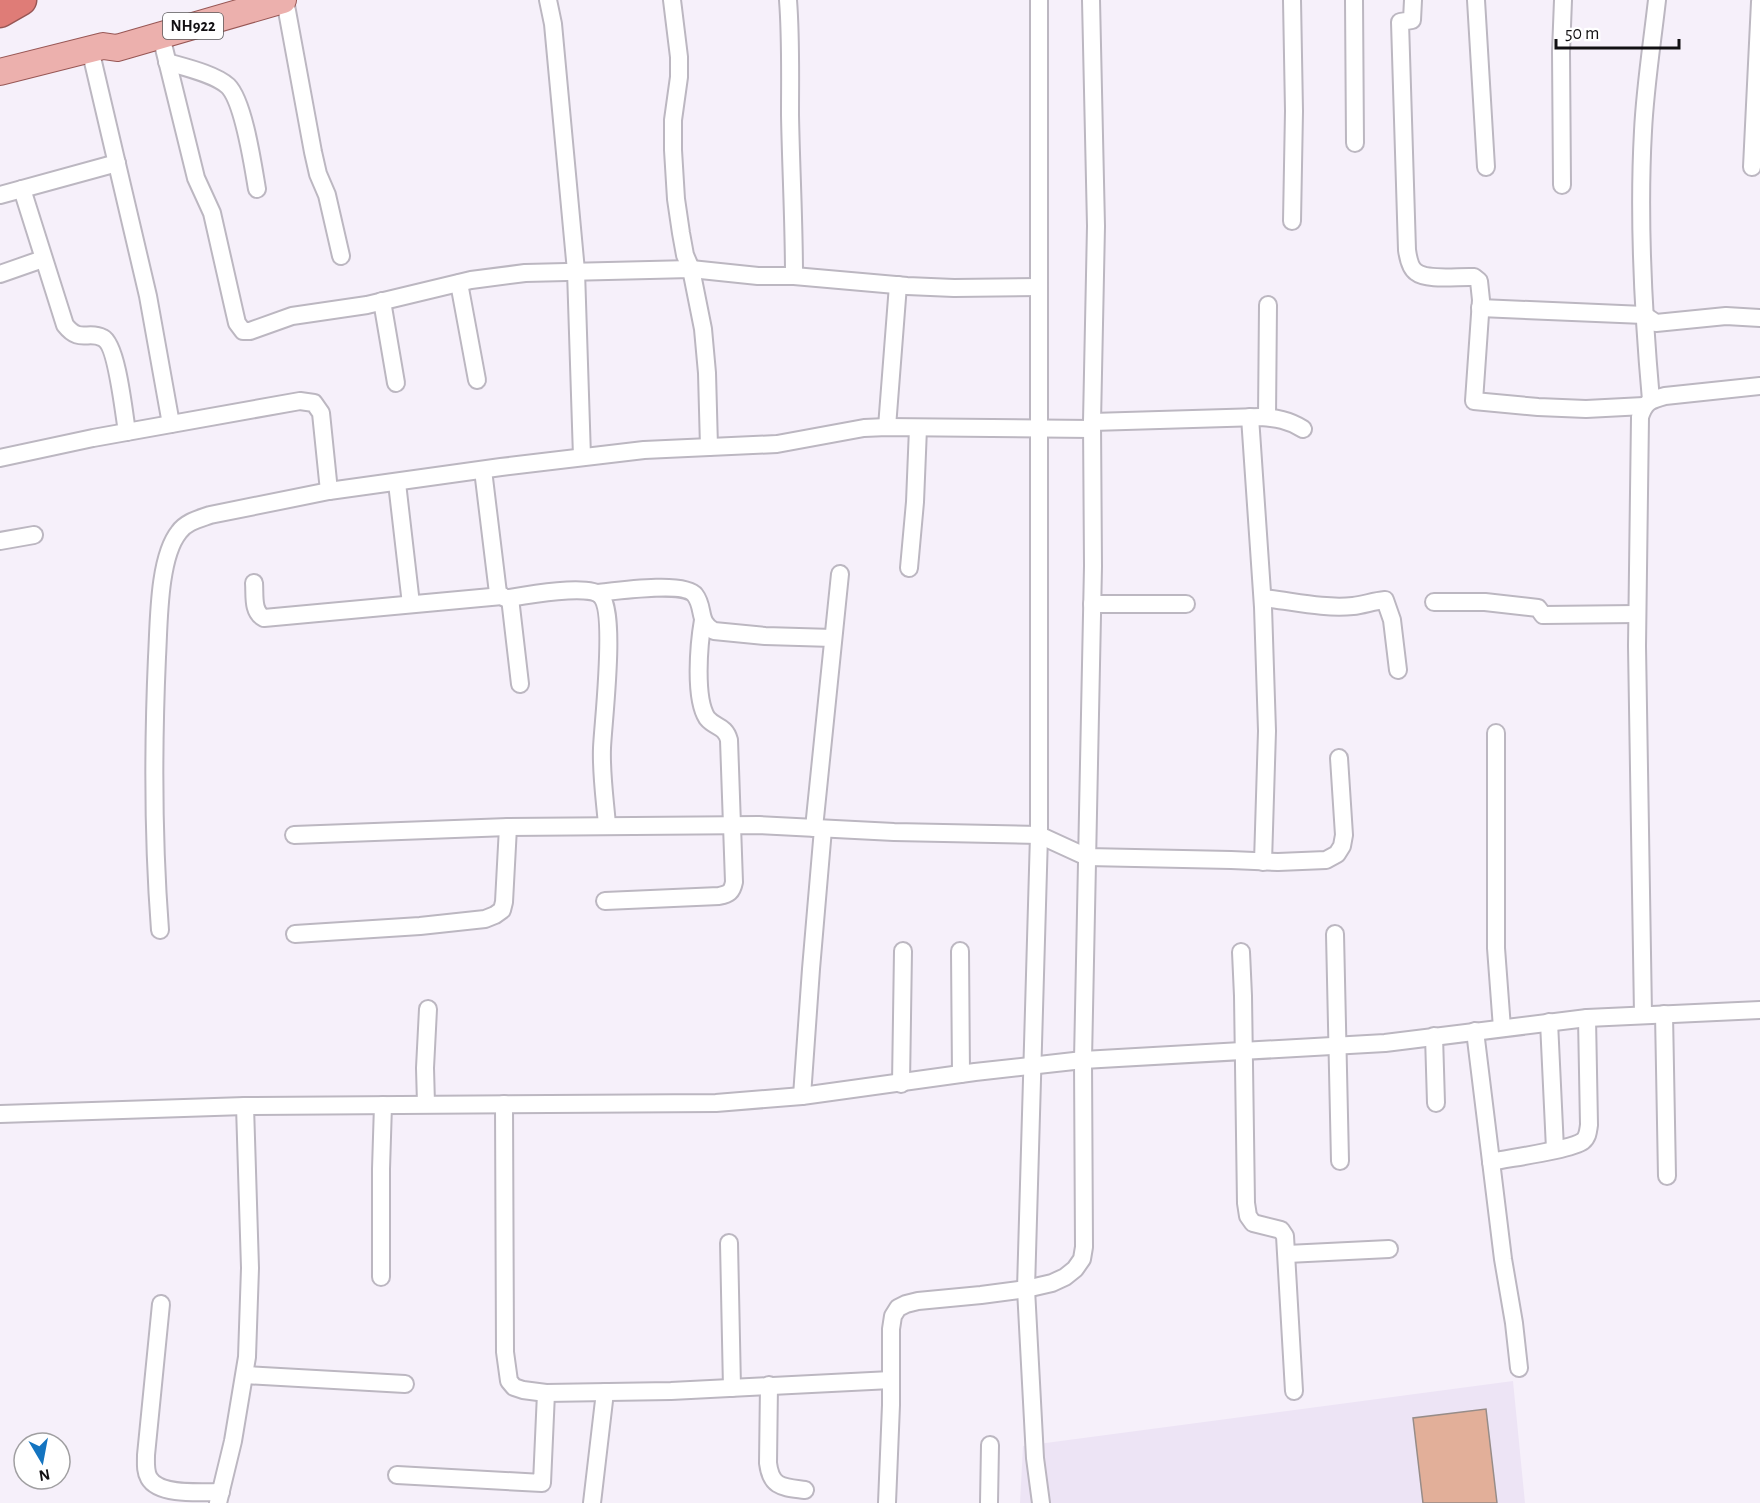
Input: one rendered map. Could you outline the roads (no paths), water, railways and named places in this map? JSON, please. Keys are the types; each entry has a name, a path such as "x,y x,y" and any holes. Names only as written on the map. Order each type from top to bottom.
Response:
{"highway":[{"path":"0,12 21,0"}],"main road":[{"path":"97,48 110,38 236,0"},
{"name":"NH922","path":"0,72 97,48 117,48 284,0"}],"street":[{"path":"284,0 313,152 318,174 327,195 341,256"},
{"path":"548,0 554,24 576,271 582,457"},
{"path":"672,0 678,46 679,77 674,120 674,160 681,233 703,329 709,447"},
{"path":"788,0 794,276"},
{"path":"1039,0 1039,835 1026,1289 1035,1447 1041,1503"},
{"path":"887,1503 891,1329 893,1316 898,1308 918,1301 1026,1289 1052,1283 1075,1269 1082,1259 1084,1247 1083,1060 1092,604 1092,426 1096,226 1091,0"},
{"path":"1292,0 1294,111 1292,221"},
{"path":"1354,0 1355,143"},
{"path":"1413,0 1412,20 1400,22 1407,250 1414,272 1424,276 1474,277 1479,281 1481,290 1474,401 1586,409 1648,403 1665,396 1760,386"},
{"path":"1476,0 1486,167"},
{"path":"1563,0 1561,52 1563,185"},
{"path":"1643,1014 1637,614 1640,417 1648,403 1644,315 1642,131 1657,0"},
{"path":"1752,167 1760,2"},
{"path":"161,36 196,178 212,213 234,310 243,331 250,331 292,316 350,308 459,283 525,273 691,269 758,276 794,276 954,288 1039,287"},
{"path":"97,48 117,163 152,314 171,424"},
{"path":"167,62 219,81 229,87 239,108 258,189"},
{"path":"0,195 117,163"},
{"path":"22,189 63,318 71,332 77,335 97,336 110,343 127,432"},
{"path":"0,274 43,259"},
{"path":"459,283 477,380"},
{"path":"886,427 898,285"},
{"path":"382,301 396,383"},
{"path":"1267,417 1268,305"},
{"path":"1480,308 1644,315 1656,323 1726,316 1760,318"},
{"path":"0,458 127,432 300,401 314,403 318,407 322,420 329,491"},
{"path":"1250,417 1263,598 1267,731 1263,862"},
{"path":"160,930 154,828 154,746 160,607 169,550 179,532 192,521 210,515 329,491 483,470 644,450 777,444 841,432 886,427 1039,429 1267,417 1279,418 1303,429"},
{"path":"909,568 918,428"},
{"path":"483,470 496,587 498,593 506,597"},
{"path":"398,483 411,604"},
{"path":"0,541 34,535"},
{"path":"802,1096 818,829 840,574"},
{"path":"255,583 256,611 264,618 571,590 597,592 602,596 606,610 608,641 607,696 602,748 607,825"},
{"path":"597,592 667,588 691,591 697,597 707,627 714,631 833,639"},
{"path":"506,597 520,684"},
{"path":"1263,598 1328,606 1354,606 1370,601 1385,600 1392,620 1398,670"},
{"path":"1434,602 1485,602 1538,608 1543,615 1637,614"},
{"path":"1092,604 1186,604"},
{"path":"605,901 727,895 732,890 734,882 729,740 727,733 707,718 703,708 698,664 703,620"},
{"path":"1496,733 1496,948 1502,1028"},
{"path":"294,835 508,827 732,825 1039,835 1087,857 1312,862 1326,860 1336,854 1342,846 1344,835 1339,758"},
{"path":"295,934 457,923 485,919 495,915 502,910 504,902 508,827"},
{"path":"1335,933 1340,1161"},
{"path":"901,1084 903,951"},
{"path":"960,951 961,1074"},
{"path":"1241,952 1244,1173 1248,1216 1253,1223 1281,1230 1285,1236 1294,1391"},
{"path":"426,1104 428,1009"},
{"path":"0,1114 245,1106 716,1103 802,1096 1083,1060 1385,1042 1587,1018 1760,1010"},
{"path":"1664,1014 1667,1176"},
{"path":"1491,1161 1555,1149 1585,1140 1589,1125 1587,1018"},
{"path":"1549,1022 1555,1149"},
{"path":"1475,1031 1519,1368"},
{"path":"1434,1036 1436,1103"},
{"path":"504,1104 506,1371 514,1387 546,1394 891,1380"},
{"path":"381,1277 383,1105"},
{"path":"161,1304 146,1455 148,1476 152,1482 166,1490 219,1498 233,1442 245,1376 249,1324 250,1268 245,1106"},
{"path":"729,1243 732,1388"},
{"path":"1287,1254 1389,1249"},
{"path":"245,1376 405,1384"},
{"path":"770,1385 768,1462 770,1474 773,1482 779,1485 805,1490"},
{"path":"592,1503 605,1392"},
{"path":"397,1475 542,1483 546,1394"},
{"path":"989,1503 990,1445"}]}
